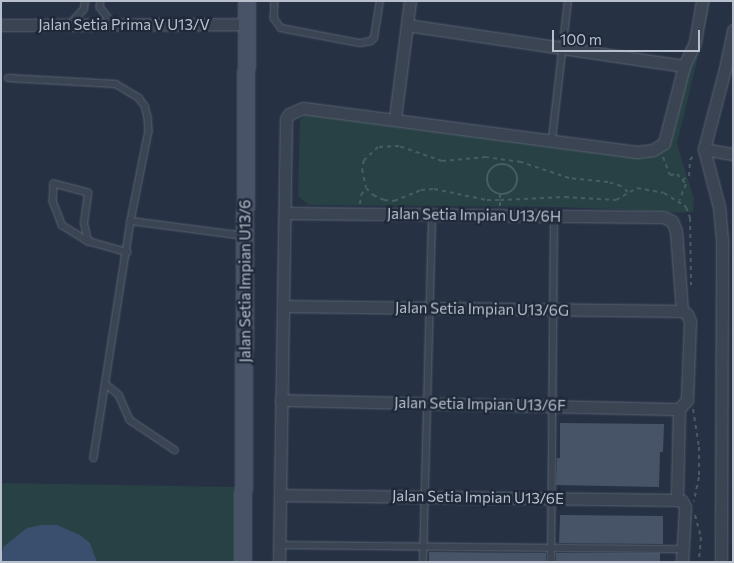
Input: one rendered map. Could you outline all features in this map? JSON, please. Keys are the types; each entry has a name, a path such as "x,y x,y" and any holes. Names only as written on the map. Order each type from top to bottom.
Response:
{"street":[{"name":"Jalan Setia Impian U13/6","path":"243,562 247,1"},
{"path":"394,118 410,1"},
{"path":"279,562 286,119 288,114 303,108 394,118 637,152 659,148 664,143 684,66 695,42 702,1"},
{"name":"Jalan Setia Prima V U13/V","path":"1,25 247,24"},
{"path":"407,25 684,66"},
{"path":"721,562 727,492 727,415 722,240 719,207 704,149 729,70 733,30"},
{"path":"704,149 733,154"},
{"name":"Jalan Setia Impian U13/6H","path":"285,212 663,217 675,225 682,311"},
{"name":"Jalan Setia Impian U13/6G","path":"283,306 682,311"},
{"path":"682,311 687,314 690,321 687,400 679,409 677,500 682,501 685,507 682,562"},
{"name":"Jalan Setia Impian U13/6F","path":"282,400 679,409"},
{"name":"Jalan Setia Impian U13/6E","path":"280,496 677,500"}],"lane":[{"path":"70,25 84,9 85,1"},
{"path":"100,1 100,7 114,25"},
{"path":"275,1 274,18 281,28 360,43 371,41 374,38 380,1"},
{"path":"552,139 568,1"},
{"path":"8,78 116,84 139,98 147,111 149,131 130,221 127,252 94,458"},
{"path":"88,241 84,223 88,193 54,184 53,201 62,225 88,241 127,252"},
{"path":"423,562 432,215"},
{"path":"551,562 554,217"},
{"path":"130,221 245,236"},
{"path":"106,384 119,395 130,420 176,450"},
{"path":"279,545 683,549"}],"path":[{"path":"628,192 621,186 608,182 569,178 503,159 486,157 442,161 399,146 386,145 370,153 364,160 362,169 366,188 378,198 394,201 421,190 434,188 487,200 565,197 616,200 637,188 651,189 679,201 686,207 690,218"},
{"path":"659,148 670,175 676,174 686,184 679,201"},
{"path":"682,180 689,176 690,160 704,149"},
{"path":"503,159 503,164"},
{"path":"503,164 510,166 515,172 517,180 514,187 508,192 500,194 493,191 488,185 486,177 489,170 495,165 503,164"},
{"path":"360,214 361,195 366,188"}],"green space":[{"path":"700,1 711,1 677,144 694,199 693,212 677,213 559,207 309,205 298,196 300,120 309,112 639,156 658,147 688,50"},
{"path":"1,483 235,487 235,562 1,562"}],"water":[{"path":"41,525 57,525 80,535 90,543 97,562 1,562 3,547 27,528"}],"building":[{"path":"560,423 664,424 663,452 660,452 659,487 556,485 557,458 560,458"},
{"path":"560,515 663,516 663,544 559,543"},
{"path":"429,552 546,553 546,562 429,562"},
{"path":"556,553 660,553 660,562 556,562"}]}
